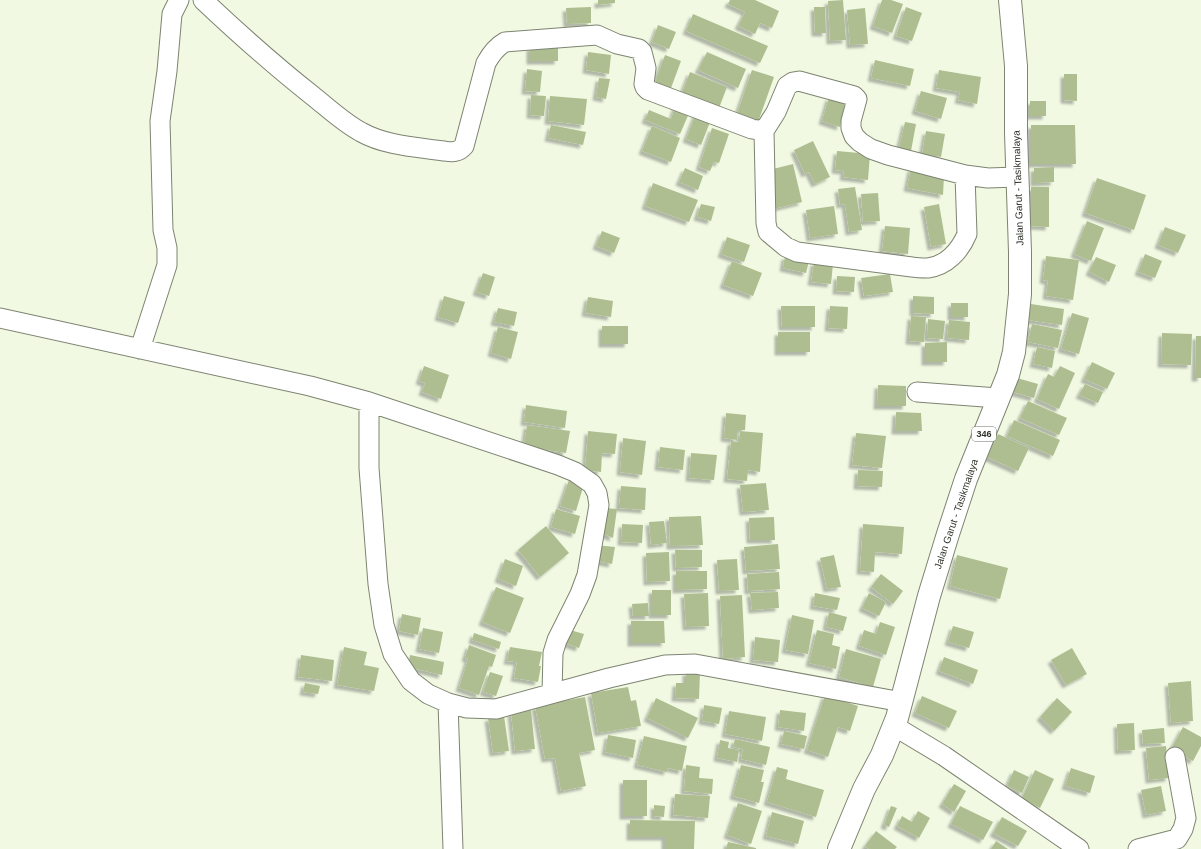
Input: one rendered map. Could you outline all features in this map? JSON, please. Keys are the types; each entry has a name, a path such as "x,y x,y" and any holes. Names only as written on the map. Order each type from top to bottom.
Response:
{"main road":[{"name":"Jalan Garut - Tasikmalaya","path":"839,849 864,789 882,755 894,726 902,702 929,596 948,534 966,479 1009,369 1014,352 1020,294 1020,259 1017,177 1016,66 1010,0"}],"street":[{"path":"140,349 167,265 167,248 163,230 160,121 167,71 172,14 179,0"},
{"path":"203,0 264,56 340,118 362,133 384,141 449,152 460,151 464,146 486,63 497,46 504,42 597,35 616,44 639,49 642,52 646,68 644,84 645,88 648,90 752,129 764,131"},
{"path":"964,175 967,234 964,242 957,252 947,262 928,268 912,267 797,252 786,247 768,232 766,223 764,131 776,112 787,86 793,82 799,81 854,96 857,100 851,128 854,136 871,149 888,155 964,175 988,178 1017,177"},
{"path":"0,318 310,386 368,402 575,472 592,484 597,493 599,505 588,568 580,594 557,640 553,653 552,693"},
{"path":"917,392 998,398"},
{"path":"368,402 369,468 378,584 384,625 393,654 411,681 428,694 448,704 466,708 496,709 552,693 665,665 695,664 902,702"},
{"path":"448,704 453,849"},
{"path":"894,726 944,756 1079,849"},
{"path":"1138,849 1177,839 1183,829 1186,818 1175,757"}],"building":[{"path":"598,0 615,0 615,3 598,5"},
{"path":"730,0 755,0 779,11 772,28 760,23 755,34 738,26 745,12 728,4"},
{"path":"843,0 846,40 830,41 828,1"},
{"path":"882,0 891,0 903,4 892,33 873,26"},
{"path":"591,7 591,23 567,24 566,8"},
{"path":"814,7 825,7 826,33 815,33"},
{"path":"906,7 922,13 912,41 896,36"},
{"path":"865,8 868,44 850,45 847,10"},
{"path":"693,14 768,46 760,63 686,31"},
{"path":"658,25 676,32 669,49 652,42"},
{"path":"530,47 558,47 558,61 530,61"},
{"path":"588,52 611,55 609,74 586,70"},
{"path":"707,52 746,69 738,88 698,70"},
{"path":"665,55 681,61 671,88 655,82"},
{"path":"875,60 914,69 910,86 871,78"},
{"path":"527,69 542,71 540,92 525,91"},
{"path":"752,70 774,77 757,125 736,117"},
{"path":"939,70 981,77 977,104 958,100 960,92 936,88"},
{"path":"690,72 727,87 719,108 682,93"},
{"path":"1064,74 1077,74 1077,101 1064,100"},
{"path":"599,78 610,79 606,99 596,97"},
{"path":"921,91 947,98 941,119 915,111"},
{"path":"531,95 546,96 544,116 530,115"},
{"path":"550,96 587,99 584,125 548,121"},
{"path":"829,97 845,103 840,127 822,121"},
{"path":"1030,101 1046,101 1046,116 1030,116"},
{"path":"676,105 690,111 680,134 645,120 649,110 671,119"},
{"path":"697,111 712,117 701,145 686,139"},
{"path":"905,122 916,124 911,151 899,148"},
{"path":"551,125 586,132 583,145 548,138"},
{"path":"1031,125 1075,125 1076,164 1031,164"},
{"path":"652,126 680,138 671,162 642,151"},
{"path":"712,128 729,134 719,163 714,162 710,171 699,167"},
{"path":"926,131 945,134 941,157 922,154"},
{"path":"813,141 830,177 815,184 809,172 805,174 794,150"},
{"path":"837,151 870,154 868,180 843,177 844,171 835,170"},
{"path":"793,164 802,202 773,209 769,170"},
{"path":"1054,167 1054,182 1034,183 1034,168"},
{"path":"685,168 703,176 698,190 679,182"},
{"path":"911,168 923,170 924,175 944,176 943,195 907,188"},
{"path":"1097,178 1146,195 1134,230 1085,213"},
{"path":"653,183 698,200 689,222 645,206"},
{"path":"855,187 862,230 849,232 845,204 840,205 838,189"},
{"path":"1031,187 1049,187 1049,227 1031,226"},
{"path":"878,193 880,221 863,222 861,194"},
{"path":"701,204 715,207 711,221 697,217"},
{"path":"939,204 946,244 931,247 924,207"},
{"path":"834,206 838,234 810,238 806,210"},
{"path":"1087,221 1104,228 1091,261 1074,254"},
{"path":"885,226 910,228 908,254 882,251"},
{"path":"1165,227 1186,235 1178,253 1158,245"},
{"path":"602,231 620,238 614,253 596,246"},
{"path":"727,237 750,245 744,262 721,254"},
{"path":"1145,254 1162,261 1155,278 1138,272"},
{"path":"785,256 809,261 806,273 783,268"},
{"path":"1046,256 1079,260 1073,300 1046,296 1048,281 1043,280"},
{"path":"1096,257 1116,265 1109,282 1089,272"},
{"path":"732,261 762,273 753,296 723,285"},
{"path":"814,262 833,264 831,284 811,282"},
{"path":"483,273 495,277 489,296 476,292"},
{"path":"890,274 893,292 864,296 861,278"},
{"path":"837,276 855,277 854,292 836,291"},
{"path":"444,296 465,302 458,323 438,317"},
{"path":"913,296 934,297 934,314 913,313"},
{"path":"588,297 613,301 611,317 585,313"},
{"path":"951,303 968,303 968,317 951,317"},
{"path":"1031,304 1064,309 1062,325 1028,320"},
{"path":"781,306 815,306 815,327 782,327"},
{"path":"830,306 848,307 847,329 828,328"},
{"path":"498,308 517,312 514,326 494,322"},
{"path":"1072,313 1089,318 1079,354 1061,349"},
{"path":"911,316 926,317 924,342 909,341"},
{"path":"928,319 945,321 943,339 927,338"},
{"path":"949,320 970,322 969,340 947,338"},
{"path":"1032,324 1062,330 1058,348 1028,342"},
{"path":"602,326 628,326 628,344 602,344"},
{"path":"498,327 518,332 511,359 491,353"},
{"path":"778,332 810,332 810,352 778,352"},
{"path":"1162,333 1192,334 1191,365 1161,364"},
{"path":"1196,336 1201,336 1201,378 1195,378"},
{"path":"947,342 947,362 925,362 925,343"},
{"path":"1037,347 1055,351 1052,368 1033,364"},
{"path":"1092,362 1115,373 1107,389 1084,379"},
{"path":"424,366 449,375 441,399 422,392 425,383 419,381"},
{"path":"1060,366 1075,373 1059,409 1037,399 1048,374 1054,377"},
{"path":"1017,378 1038,384 1034,398 1013,392"},
{"path":"1085,384 1103,392 1098,403 1079,395"},
{"path":"878,385 906,386 906,406 877,406"},
{"path":"1028,401 1067,418 1059,435 1020,418"},
{"path":"526,405 567,411 565,428 524,422"},
{"path":"896,412 921,413 922,431 895,431"},
{"path":"726,413 746,415 745,430 738,430 737,440 724,438"},
{"path":"1014,420 1060,440 1053,456 1007,436"},
{"path":"527,425 570,431 566,453 524,446"},
{"path":"588,431 617,434 615,454 602,453 601,472 585,470"},
{"path":"740,431 763,433 760,472 748,470 747,481 727,479 731,441 739,442"},
{"path":"856,433 886,436 882,468 852,465"},
{"path":"998,434 1029,448 1018,471 987,457"},
{"path":"623,438 646,441 642,475 620,472"},
{"path":"660,447 685,450 683,470 658,467"},
{"path":"691,453 717,455 714,480 689,478"},
{"path":"858,470 883,471 882,487 857,486"},
{"path":"569,480 584,484 576,511 560,506"},
{"path":"766,483 769,510 743,512 740,485"},
{"path":"621,486 646,488 645,510 619,508"},
{"path":"605,508 617,509 613,538 602,533"},
{"path":"556,509 580,516 575,534 551,527"},
{"path":"701,516 703,545 670,546 669,517"},
{"path":"774,517 775,540 750,540 749,518"},
{"path":"664,521 667,543 651,545 649,522"},
{"path":"622,524 643,525 642,543 621,542"},
{"path":"863,524 904,527 902,554 875,552 874,572 860,571"},
{"path":"546,526 569,553 540,577 518,550"},
{"path":"778,544 780,569 746,571 744,547"},
{"path":"596,545 615,547 612,564 592,560"},
{"path":"675,550 702,550 702,567 676,568"},
{"path":"669,552 670,581 647,582 646,553"},
{"path":"834,555 841,587 827,589 820,558"},
{"path":"957,555 1008,568 1000,599 950,586"},
{"path":"505,559 523,566 516,586 498,579"},
{"path":"737,559 739,590 719,591 717,560"},
{"path":"676,571 707,571 707,589 676,590"},
{"path":"779,572 780,589 748,591 747,574"},
{"path":"881,574 903,591 893,604 871,587"},
{"path":"496,587 524,598 510,633 482,622"},
{"path":"652,590 671,590 671,615 652,615"},
{"path":"778,592 779,608 752,610 750,593"},
{"path":"708,593 709,626 686,627 684,594"},
{"path":"815,593 840,598 837,610 813,606"},
{"path":"869,593 886,602 879,616 862,608"},
{"path":"742,595 745,657 723,659 720,596"},
{"path":"648,603 649,616 633,616 632,604"},
{"path":"829,612 847,617 843,631 826,627"},
{"path":"402,614 421,618 418,635 399,631"},
{"path":"792,615 814,620 808,654 785,650"},
{"path":"631,621 664,621 665,643 631,643"},
{"path":"880,622 895,627 886,655 859,646 864,630 876,634"},
{"path":"953,626 974,632 969,648 948,642"},
{"path":"423,628 443,632 439,653 419,649"},
{"path":"570,630 584,634 579,648 565,643"},
{"path":"817,630 834,634 832,645 840,647 836,669 809,663"},
{"path":"474,633 501,642 499,649 472,640"},
{"path":"755,637 780,640 778,662 753,660"},
{"path":"469,645 496,655 492,667 489,666 479,695 459,688 468,659 465,658"},
{"path":"344,647 367,652 364,665 379,668 374,691 337,685"},
{"path":"510,647 542,652 538,682 514,678 517,662 507,661"},
{"path":"1072,648 1087,674 1066,685 1051,660"},
{"path":"846,649 881,659 873,687 839,677"},
{"path":"301,655 334,660 332,681 298,677"},
{"path":"410,655 444,662 442,675 408,667"},
{"path":"944,657 978,670 973,684 939,671"},
{"path":"490,672 503,676 496,696 483,692"},
{"path":"686,672 700,672 699,699 675,698 676,683 686,683"},
{"path":"1191,681 1193,721 1171,723 1168,683"},
{"path":"305,683 320,686 318,694 303,692"},
{"path":"628,687 631,701 636,700 641,726 598,733 591,693"},
{"path":"825,695 858,706 850,731 838,727 828,757 807,750"},
{"path":"922,696 957,711 949,728 915,713"},
{"path":"585,697 595,750 579,753 586,786 561,791 555,758 545,759 535,706"},
{"path":"656,698 698,718 688,738 647,718"},
{"path":"1057,698 1072,712 1054,731 1040,717"},
{"path":"704,705 722,708 719,724 702,721"},
{"path":"531,710 535,749 515,751 511,712"},
{"path":"780,710 806,713 804,731 778,727"},
{"path":"729,711 766,717 762,741 725,734"},
{"path":"504,716 509,751 493,753 488,718"},
{"path":"1134,723 1135,750 1118,751 1117,724"},
{"path":"1183,727 1201,737 1201,746 1193,761 1171,749"},
{"path":"1164,728 1165,743 1143,744 1142,730"},
{"path":"784,731 807,736 804,749 781,744"},
{"path":"608,735 636,740 633,758 605,752"},
{"path":"644,736 687,746 682,771 668,768 667,772 637,765"},
{"path":"735,739 770,747 766,765 741,759 743,749 733,747"},
{"path":"720,740 729,742 728,748 739,750 737,762 717,758"},
{"path":"1166,746 1169,778 1149,780 1146,748"},
{"path":"686,765 700,767 699,778 713,779 712,794 684,791"},
{"path":"741,765 764,770 761,782 764,782 759,803 733,796"},
{"path":"777,767 788,770 786,779 824,790 816,817 767,802"},
{"path":"1071,768 1095,776 1090,793 1065,786"},
{"path":"1014,770 1029,777 1022,793 1007,786"},
{"path":"1035,770 1054,779 1040,808 1022,798"},
{"path":"623,780 647,780 647,816 623,816"},
{"path":"954,784 966,791 954,812 942,804"},
{"path":"1161,786 1166,811 1146,815 1141,790"},
{"path":"675,794 710,796 708,818 673,815"},
{"path":"738,803 762,811 751,844 727,835"},
{"path":"654,805 665,806 664,817 654,816"},
{"path":"891,806 897,808 889,827 884,825"},
{"path":"960,806 993,822 983,840 951,824"},
{"path":"918,811 930,818 919,838 897,826 902,816 912,822"},
{"path":"772,812 804,821 798,844 766,836"},
{"path":"1002,817 1027,831 1018,846 993,833"},
{"path":"630,820 695,821 694,849 665,849 665,837 630,837"},
{"path":"876,831 897,847 895,849 869,849 865,846"},
{"path":"996,841 1008,849 991,849"},
{"path":"728,842 756,848 756,849 726,849"}]}
